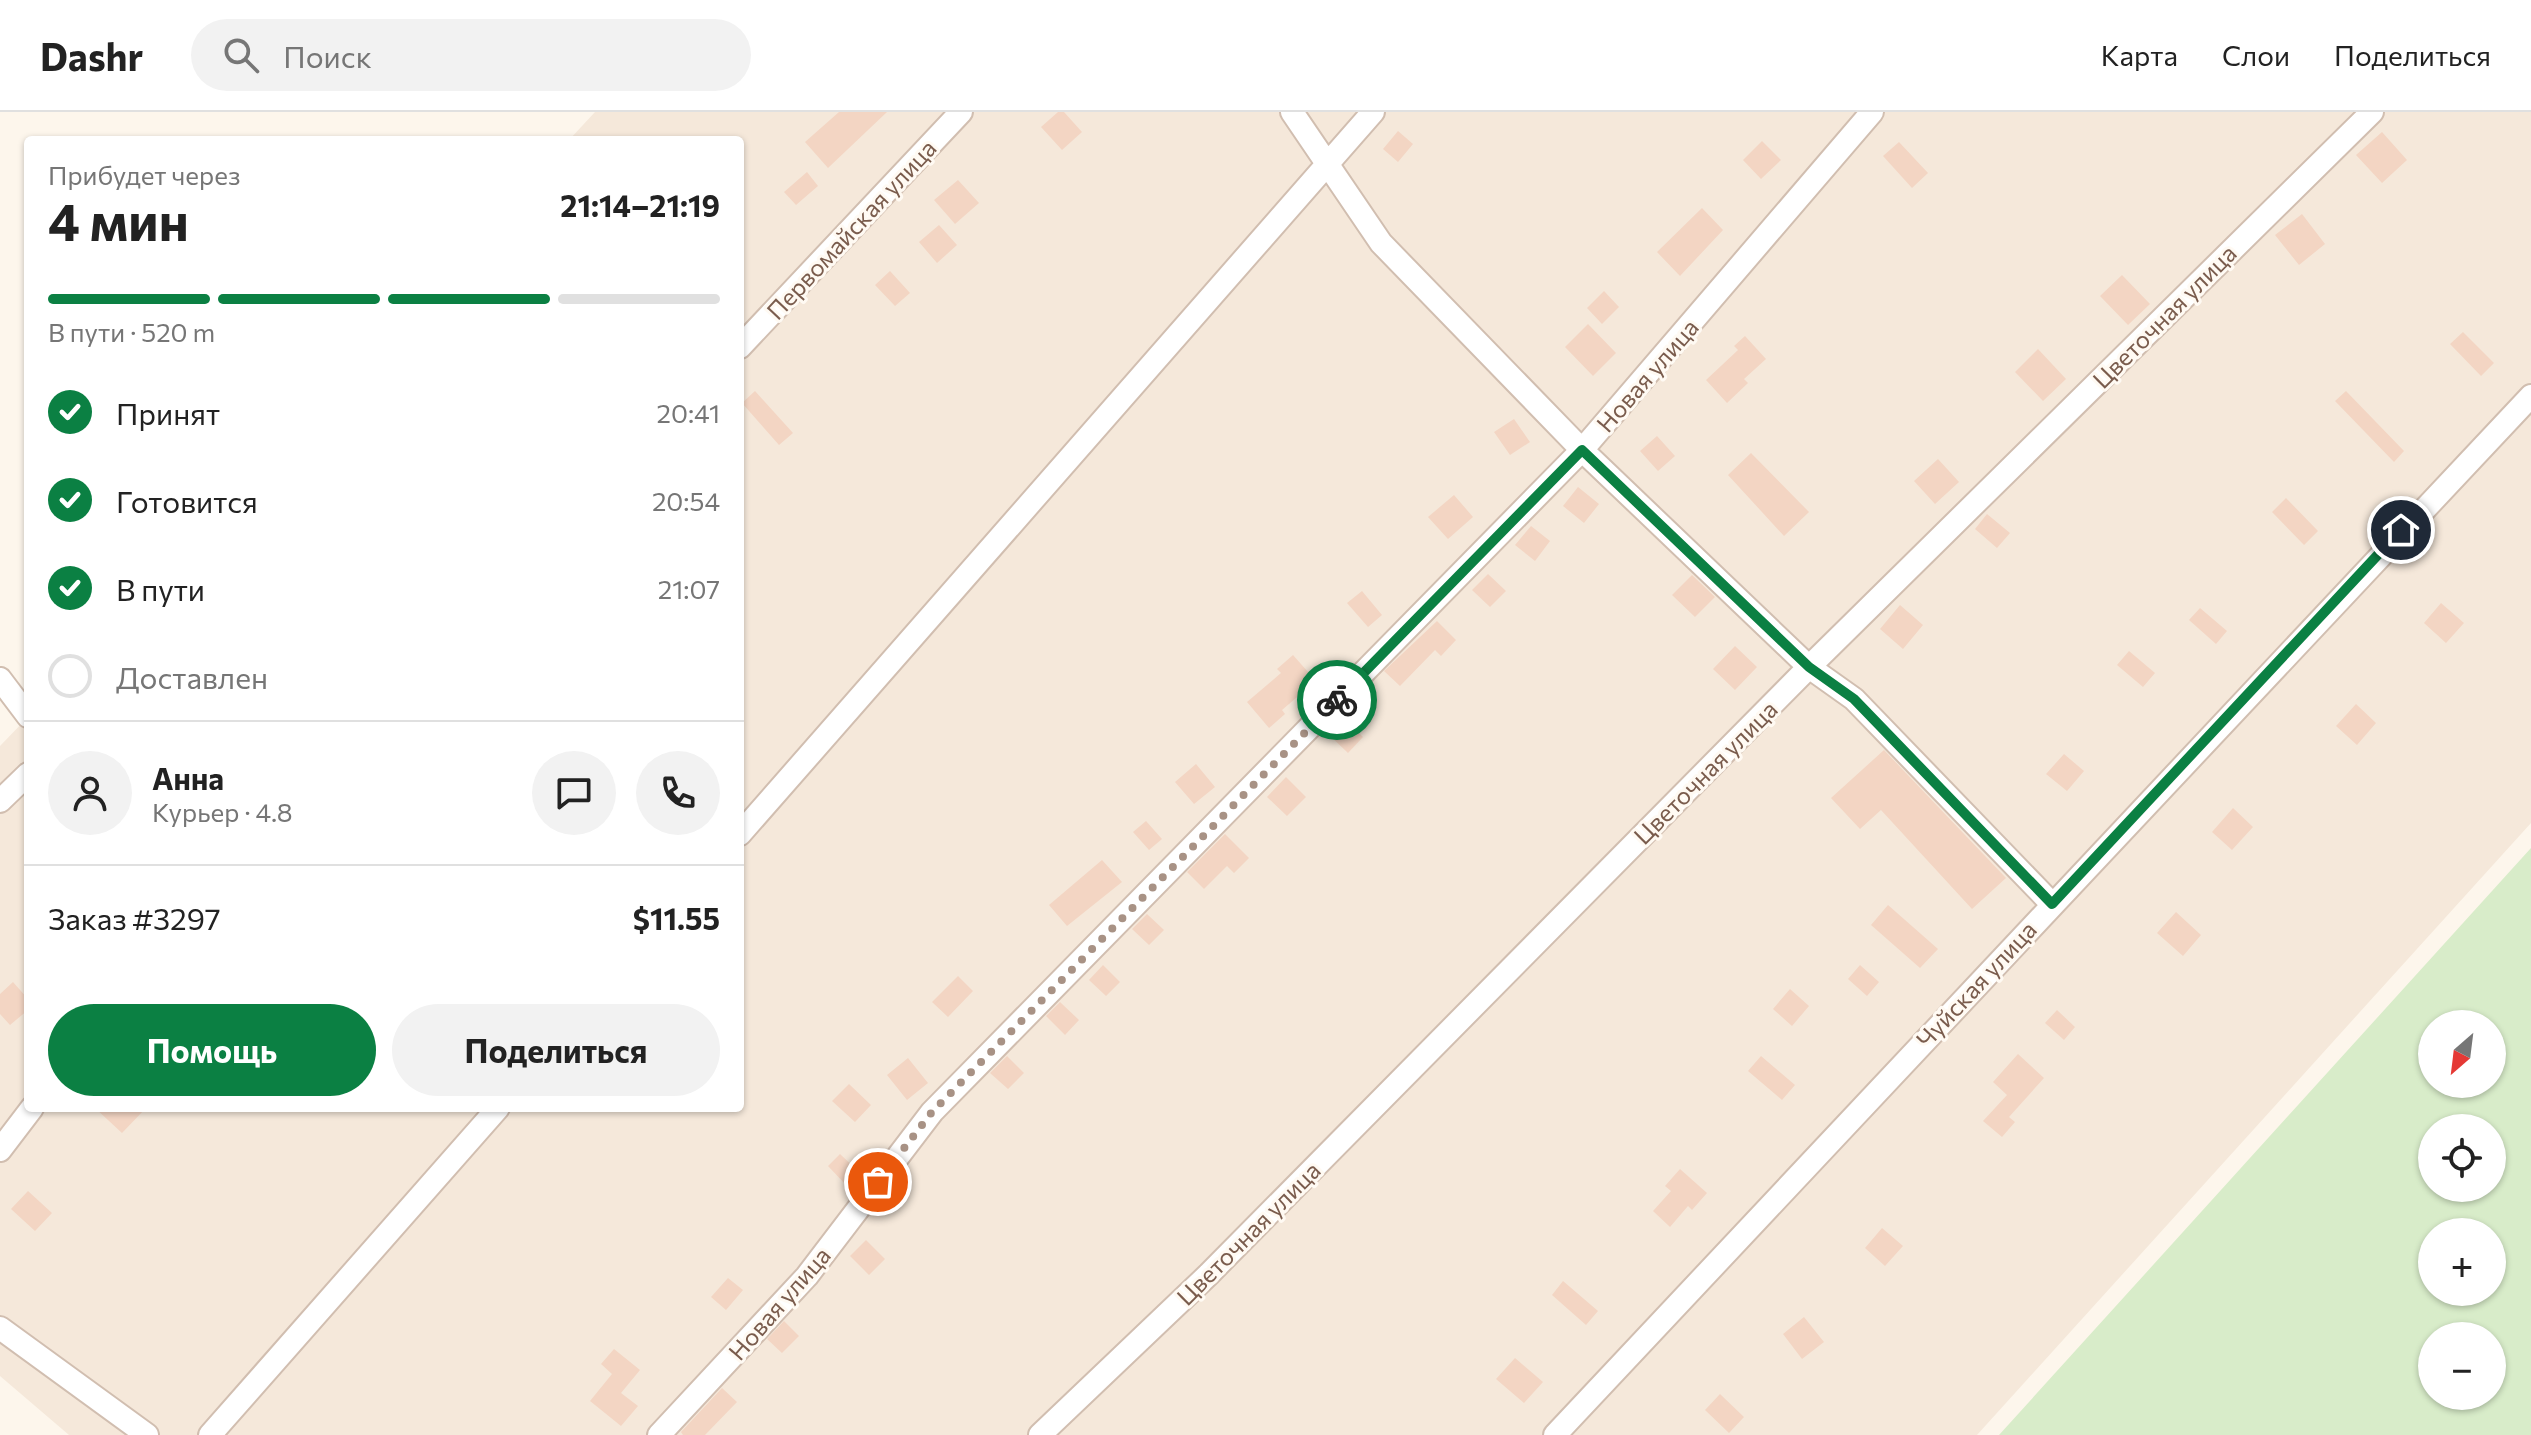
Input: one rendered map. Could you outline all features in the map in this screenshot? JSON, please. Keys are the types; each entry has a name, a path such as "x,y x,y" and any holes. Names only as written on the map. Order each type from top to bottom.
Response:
{"street":[{"name":"Первомайская улица","path":"744,343 961,112"},
{"path":"1292,112 1381,243 1582,450 1809,667 1854,699 2052,904"},
{"path":"744,829 1373,112"},
{"name":"Новая улица","path":"659,1435 807,1276 932,1112 1582,450 1872,112"},
{"name":"Цветочная улица","path":"1040,1435 1209,1274 1809,667 2372,112"},
{"name":"Чуйская улица","path":"1555,1435 2531,396"},
{"path":"0,679 24,711"},
{"path":"0,801 24,778"},
{"path":"0,1150 29,1112"},
{"path":"210,1435 494,1112"},
{"path":"0,1328 147,1435"}],"shaded area":[{"path":"595,112 2531,112 2531,823 1977,1435 69,1435 0,1376 0,746 24,721 24,1112 744,1112 744,136 573,136"}],"green space":[{"path":"2531,848 2531,1435 1999,1435"}],"building":[{"path":"839,112 887,112 828,168 805,142"},
{"path":"1058,112 1064,112 1082,132 1062,150 1041,127"},
{"path":"1398,131 1413,144 1398,162 1383,149"},
{"path":"2382,132 2407,160 2382,183 2356,155"},
{"path":"1762,141 1781,160 1761,179 1743,160"},
{"path":"1899,142 1928,173 1912,188 1883,156"},
{"path":"807,172 818,186 796,205 784,192"},
{"path":"958,180 979,203 955,224 934,200"},
{"path":"1702,208 1723,230 1680,276 1657,252"},
{"path":"2302,214 2325,244 2299,265 2275,235"},
{"path":"939,225 957,245 937,263 919,242"},
{"path":"890,271 910,293 895,306 875,285"},
{"path":"2122,275 2150,304 2128,325 2100,296"},
{"path":"1604,291 1619,307 1602,324 1587,308"},
{"path":"1588,324 1616,353 1593,376 1565,347"},
{"path":"2463,332 2494,363 2481,376 2450,344"},
{"path":"1745,336 1766,359 1744,379 1748,383 1727,403 1706,380 1738,350 1734,346"},
{"path":"2038,349 2066,379 2043,401 2015,372"},
{"path":"755,391 793,433 779,445 744,405 744,401"},
{"path":"2346,391 2404,451 2394,462 2335,401"},
{"path":"1514,419 1530,442 1510,455 1494,432"},
{"path":"1657,436 1675,456 1658,471 1640,451"},
{"path":"1751,453 1809,512 1784,536 1728,475"},
{"path":"1938,459 1959,482 1935,504 1914,481"},
{"path":"1578,487 1599,504 1584,523 1563,506"},
{"path":"1454,495 1473,517 1448,539 1428,517"},
{"path":"2286,498 2318,531 2304,545 2272,512"},
{"path":"1987,514 2010,533 1997,548 1975,529"},
{"path":"1531,526 1550,541 1535,561 1515,545"},
{"path":"1488,574 1506,591 1490,607 1472,590"},
{"path":"1692,575 1715,597 1695,617 1672,595"},
{"path":"1362,591 1382,615 1368,627 1347,603"},
{"path":"2441,603 2464,623 2446,643 2424,623"},
{"path":"1900,605 1923,625 1903,649 1880,629"},
{"path":"2200,608 2227,631 2216,644 2189,620"},
{"path":"1437,621 1456,640 1441,656 1435,650 1400,686 1384,671"},
{"path":"1735,646 1757,667 1735,690 1713,669"},
{"path":"2129,651 2155,673 2143,687 2117,665"},
{"path":"1293,655 1316,681 1282,710 1285,714 1269,728 1247,702 1281,673 1277,669"},
{"path":"2356,704 2376,723 2357,745 2336,726"},
{"path":"1344,718 1363,737 1348,753 1328,734"},
{"path":"1884,750 2006,878 1972,909 1881,810 1860,829 1831,798"},
{"path":"2064,754 2084,771 2067,791 2046,774"},
{"path":"1196,764 1215,787 1194,804 1175,782"},
{"path":"1286,777 1306,797 1287,816 1267,797"},
{"path":"2233,808 2253,827 2232,850 2212,832"},
{"path":"1146,821 1162,839 1149,850 1133,832"},
{"path":"1225,834 1249,858 1234,873 1227,866 1204,889 1187,872"},
{"path":"1102,860 1122,882 1067,926 1049,905"},
{"path":"1888,905 1938,949 1920,968 1871,925"},
{"path":"2176,912 2201,935 2183,956 2157,933"},
{"path":"1147,914 1164,930 1149,945 1132,929"},
{"path":"1103,965 1120,982 1106,996 1089,980"},
{"path":"1860,965 1879,982 1867,996 1848,979"},
{"path":"958,976 973,991 948,1017 932,1002"},
{"path":"13,982 24,994 24,1013 10,1025 0,1014 0,994"},
{"path":"1790,989 1809,1006 1792,1026 1773,1009"},
{"path":"1060,1002 1079,1020 1065,1035 1046,1016"},
{"path":"2057,1010 2075,1027 2064,1040 2045,1023"},
{"path":"2018,1054 2044,1078 2009,1117 2015,1122 2002,1137 1983,1121 2007,1095 1993,1082"},
{"path":"1007,1056 1024,1073 1008,1089 990,1073"},
{"path":"1761,1056 1795,1085 1782,1100 1748,1071"},
{"path":"908,1058 928,1083 907,1100 887,1075"},
{"path":"849,1084 871,1105 855,1122 832,1101"},
{"path":"99,1112 142,1112 122,1133"},
{"path":"840,1154 859,1172 846,1185 828,1166"},
{"path":"1680,1169 1707,1193 1692,1210 1688,1206 1670,1227 1653,1211 1671,1191 1665,1186"},
{"path":"28,1191 52,1213 35,1231 11,1209"},
{"path":"1882,1228 1903,1246 1885,1266 1865,1248"},
{"path":"866,1240 885,1259 869,1275 850,1256"},
{"path":"728,1278 743,1290 726,1310 711,1297"},
{"path":"1563,1281 1598,1311 1586,1325 1552,1295"},
{"path":"1804,1317 1824,1342 1802,1359 1783,1334"},
{"path":"784,1321 799,1336 782,1353 767,1339"},
{"path":"614,1349 640,1370 621,1393 638,1406 621,1426 590,1401 612,1374 601,1364"},
{"path":"1515,1358 1543,1382 1524,1403 1496,1379"},
{"path":"722,1388 737,1402 705,1435 683,1435 681,1432"},
{"path":"1720,1394 1744,1417 1729,1433 1705,1410"}],"way so far":[{"path":"878,1182 932,1112 1337,700"}],"route":[{"path":"1337,700 1582,450 1809,667 1854,699 2052,904 2401,530"}]}
